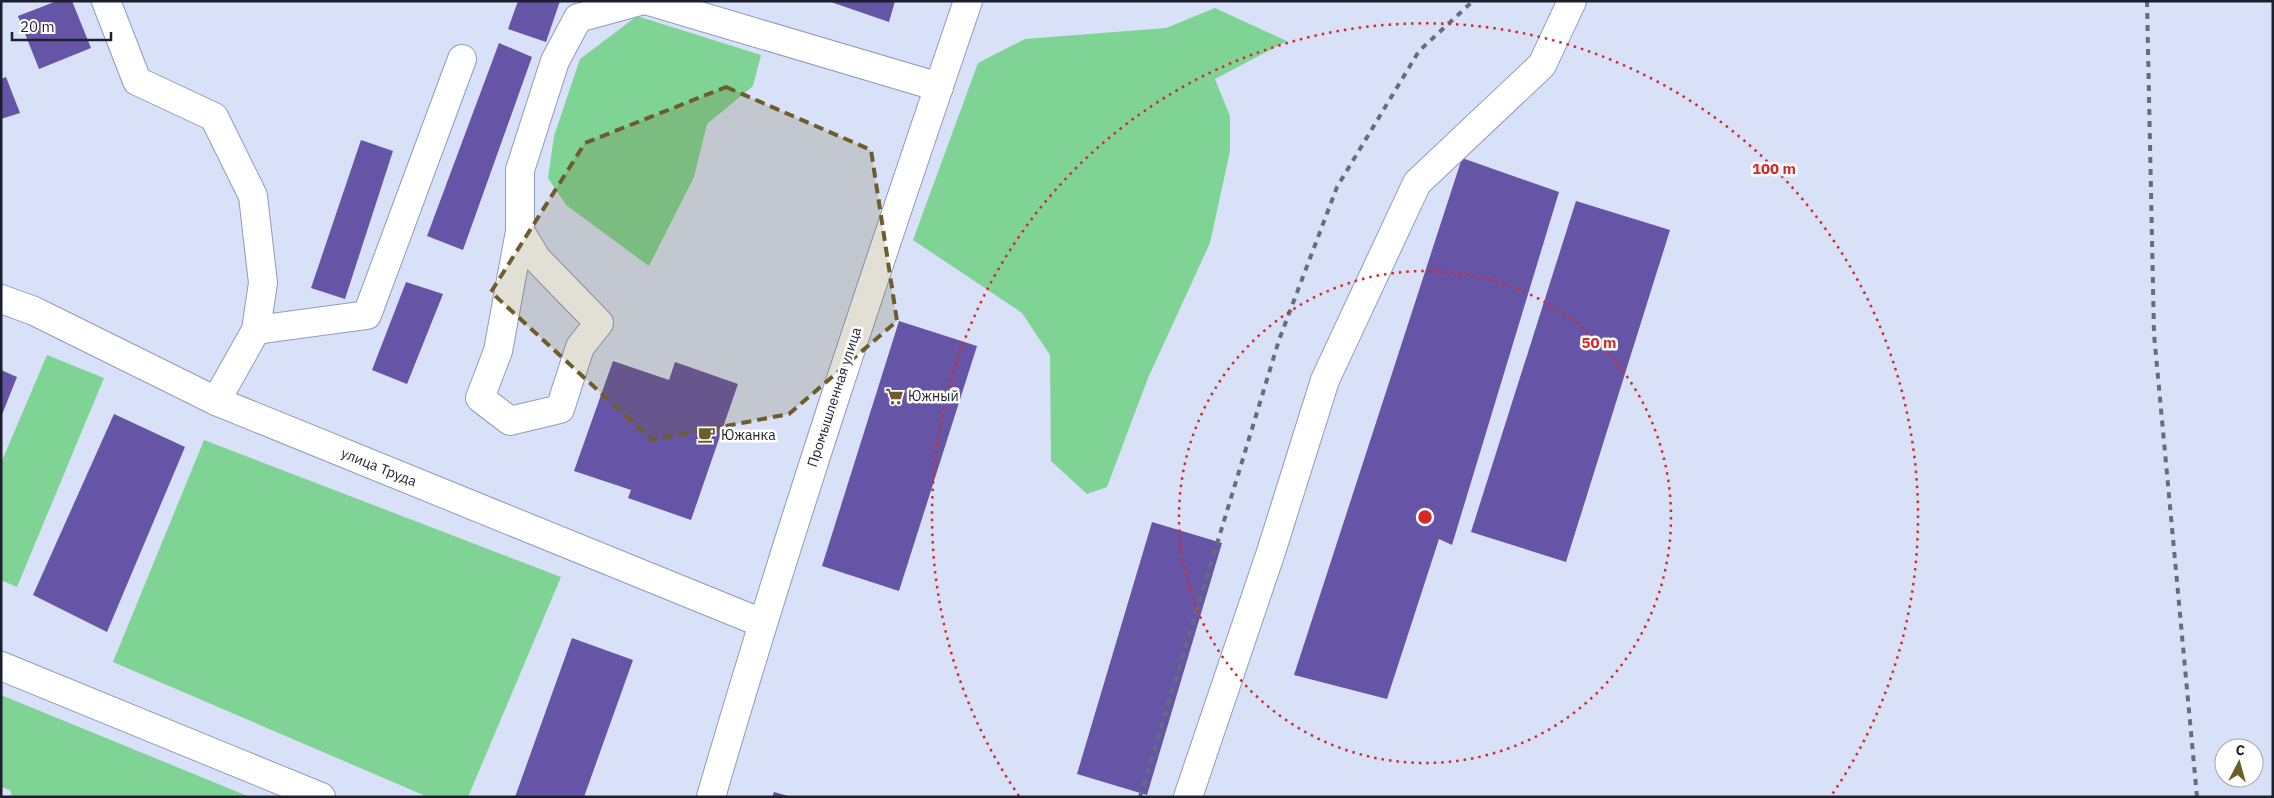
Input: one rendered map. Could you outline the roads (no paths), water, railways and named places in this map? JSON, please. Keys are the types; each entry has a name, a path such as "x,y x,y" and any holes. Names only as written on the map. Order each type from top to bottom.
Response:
{"street":[{"path":"106,1 137,81 214,117 253,196 263,283 256,330 216,401"},
{"path":"520,231 536,259 599,323 580,347 560,409 510,420 480,398 498,351 520,231 520,170 555,61 581,10 640,1"},
{"path":"649,1 678,5 939,87"},
{"name":"Промышленная улица","path":"711,797 762,624 848,353 968,1"},
{"path":"1188,797 1271,552 1325,380 1416,183 1542,65 1572,1"},
{"path":"256,330 367,315 462,59"},
{"name":"улица Труда","path":"1,299 34,311 216,401 762,624"},
{"path":"1,666 321,797"}],"railway":[{"path":"1140,797 1279,340 1337,187 1419,51 1473,1"},
{"path":"2147,1 2154,334 2197,797"}],"place":[{"name":"Южный","path":"894,396"},
{"name":"Южанка","path":"707,435"}]}
